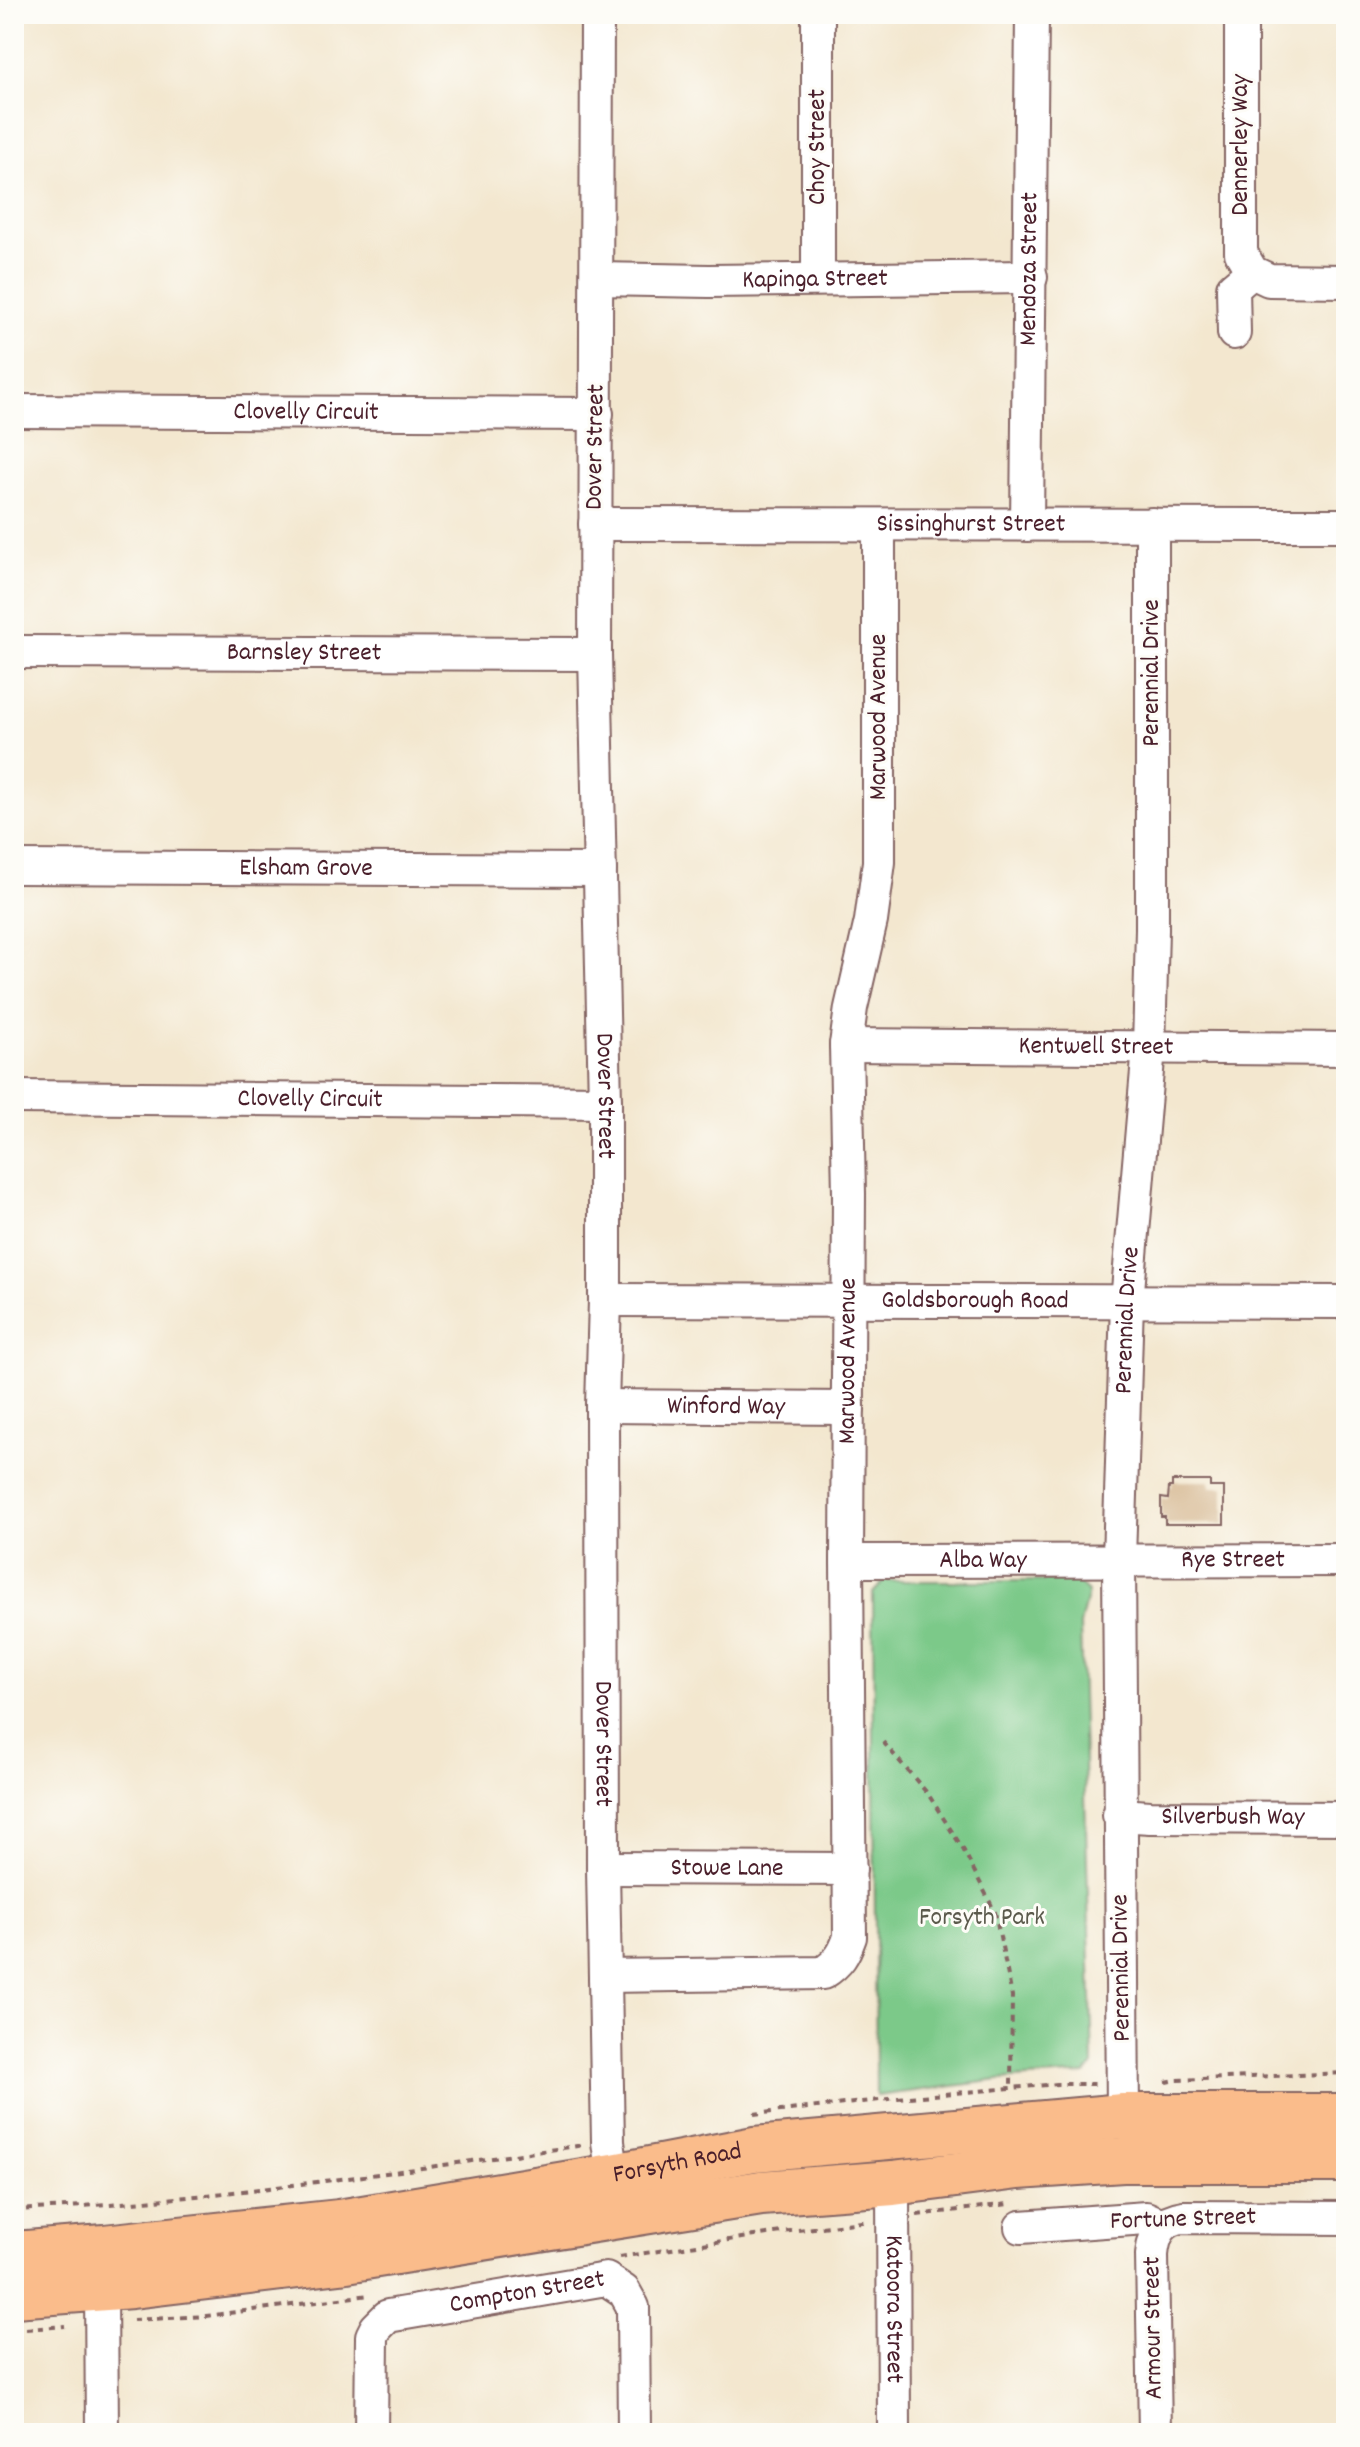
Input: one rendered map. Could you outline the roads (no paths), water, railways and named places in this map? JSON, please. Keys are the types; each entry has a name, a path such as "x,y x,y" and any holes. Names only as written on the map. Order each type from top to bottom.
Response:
{"highway":[{"name":"Forsyth Road","path":"613,2217 754,2149 1123,2116 1346,2116"},
{"path":"1123,2116 1123,2160"},
{"name":"Forsyth Road","path":"14,2295 102,2285 339,2222 613,2217 761,2193 894,2201 1018,2167 1123,2160 1346,2160"},
{"name":"Forsyth Road","path":"14,2254 102,2285"}],"street":[{"name":"Dover Street","path":"597,14 595,654 605,1102 603,1868 608,2142 613,2217"},
{"name":"Choy Street","path":"818,14 818,279"},
{"name":"Mendoza Street","path":"1027,525 1032,14"},
{"name":"Dennerley Way","path":"1241,14 1241,253 1252,272"},
{"path":"1234,333 1233,288 1252,272 1269,280 1346,281"},
{"name":"Kapinga Street","path":"597,279 709,281 1031,277"},
{"name":"Clovelly Circuit","path":"14,411 597,414"},
{"name":"Sissinghurst Street","path":"595,524 1346,525"},
{"name":"Perennial Drive","path":"1123,2116 1119,1559 1125,1416 1124,1348 1149,1048 1152,524"},
{"name":"Marwood Avenue","path":"605,1976 823,1973 836,1965 850,1937 846,1045 851,1008 871,921 879,862 879,525"},
{"name":"Barnsley Street","path":"14,652 595,654"},
{"name":"Elsham Grove","path":"14,867 600,870"},
{"name":"Kentwell Street","path":"846,1045 1346,1049"},
{"name":"Clovelly Circuit","path":"14,1097 605,1102"},
{"name":"Goldsborough Road","path":"605,1300 1346,1302"},
{"name":"Winford Way","path":"602,1406 848,1408"},
{"name":"Rye Street","path":"1119,1559 1346,1560"},
{"name":"Alba Way","path":"847,1561 1119,1559"},
{"name":"Silverbush Way","path":"1119,1815 1346,1818"},
{"name":"Stowe Lane","path":"603,1868 850,1869"},
{"name":"Katoora Street","path":"894,2201 894,2433"},
{"name":"Fortune Street","path":"1018,2215 1146,2218 1162,2225 1183,2217 1346,2218"},
{"name":"Armour Street","path":"1155,2433 1152,2255 1153,2242 1162,2225"},
{"name":"Compton Street","path":"371,2433 371,2345 380,2308 388,2316 606,2279 624,2291 633,2307 634,2433"},
{"path":"102,2285 102,2433"}],"park label":[{"name":"Forsyth Park","path":"982,1918"}]}
